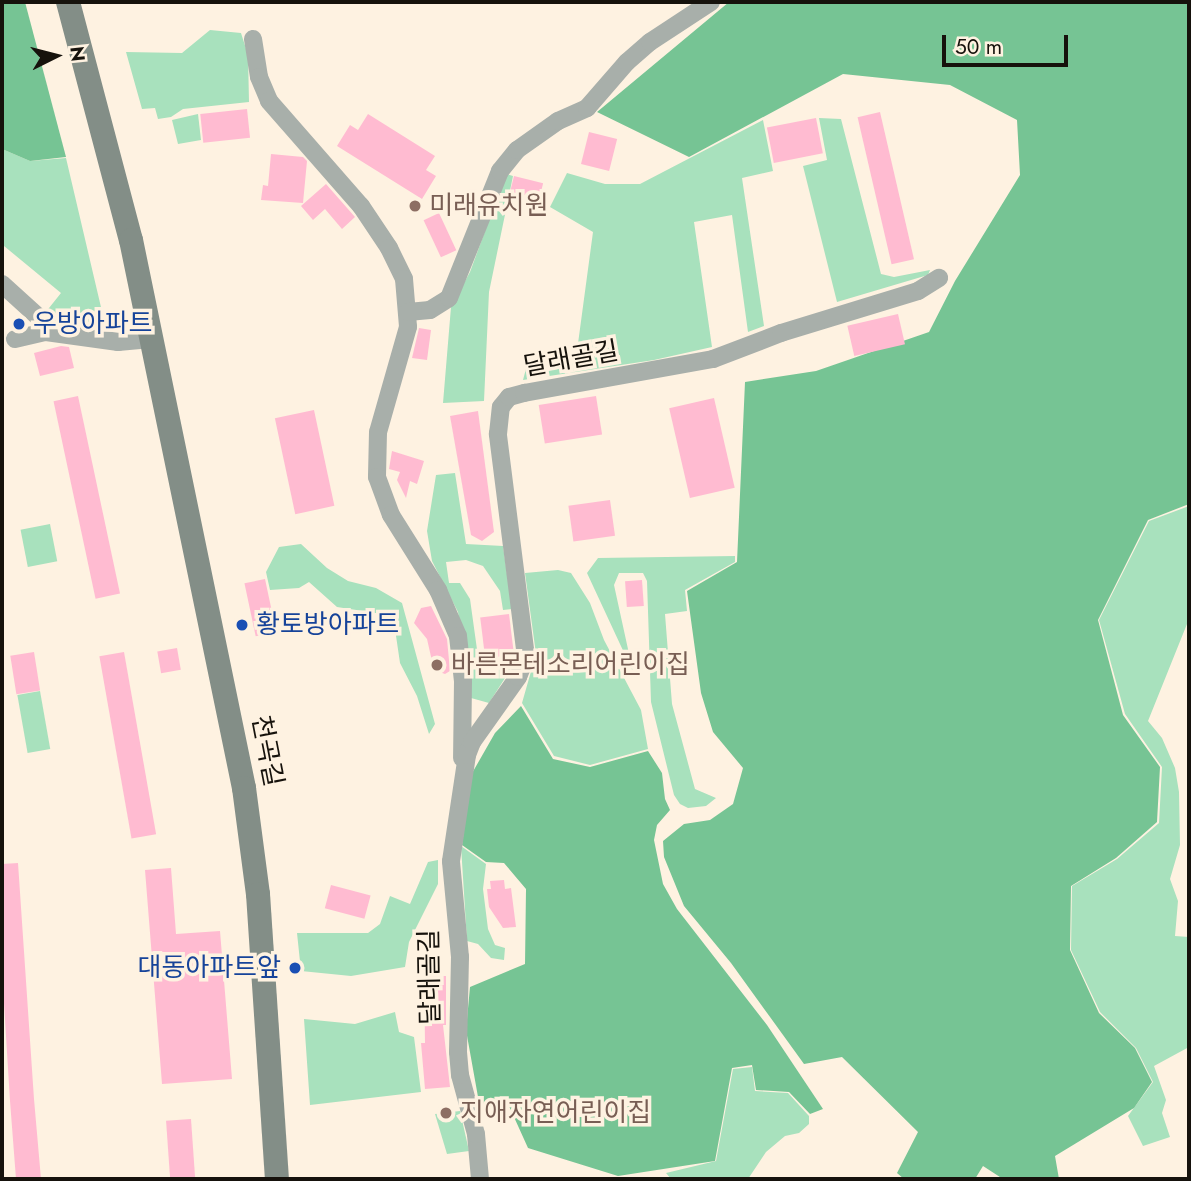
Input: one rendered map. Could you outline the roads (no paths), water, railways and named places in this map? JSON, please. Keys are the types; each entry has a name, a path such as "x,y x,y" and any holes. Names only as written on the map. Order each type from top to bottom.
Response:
{"street":[{"name":"천곡길","path":"68,2 111,156 244,788 257,894 277,1179"},
{"path":"408,312 430,310 449,298 500,171 517,150 558,121 587,108 627,62 650,42 711,2"},
{"name":"달래골길","path":"253,38 259,78 269,102 335,175 374,225 398,266 408,312 404,349 378,432 377,477 391,515 438,590 458,636 463,681 462,772 451,861 460,957 458,1052 460,1075 476,1134 480,1179"},
{"name":"달래골길","path":"462,772 472,742 518,677 526,657 498,434 501,407 509,397 713,359 772,336 918,291 939,278"},
{"path":"2,284 55,333"},
{"path":"15,339 55,333 103,341 151,340"}],"place":[{"name":"미래유치원","path":"415,206"},
{"name":"우방아파트","path":"19,324"},
{"name":"황토방아파트","path":"242,625"},
{"name":"바른몬테소리어린이집","path":"437,665"},
{"name":"대동아파트앞","path":"295,968"},
{"name":"지애자연어린이집","path":"446,1113"}]}
